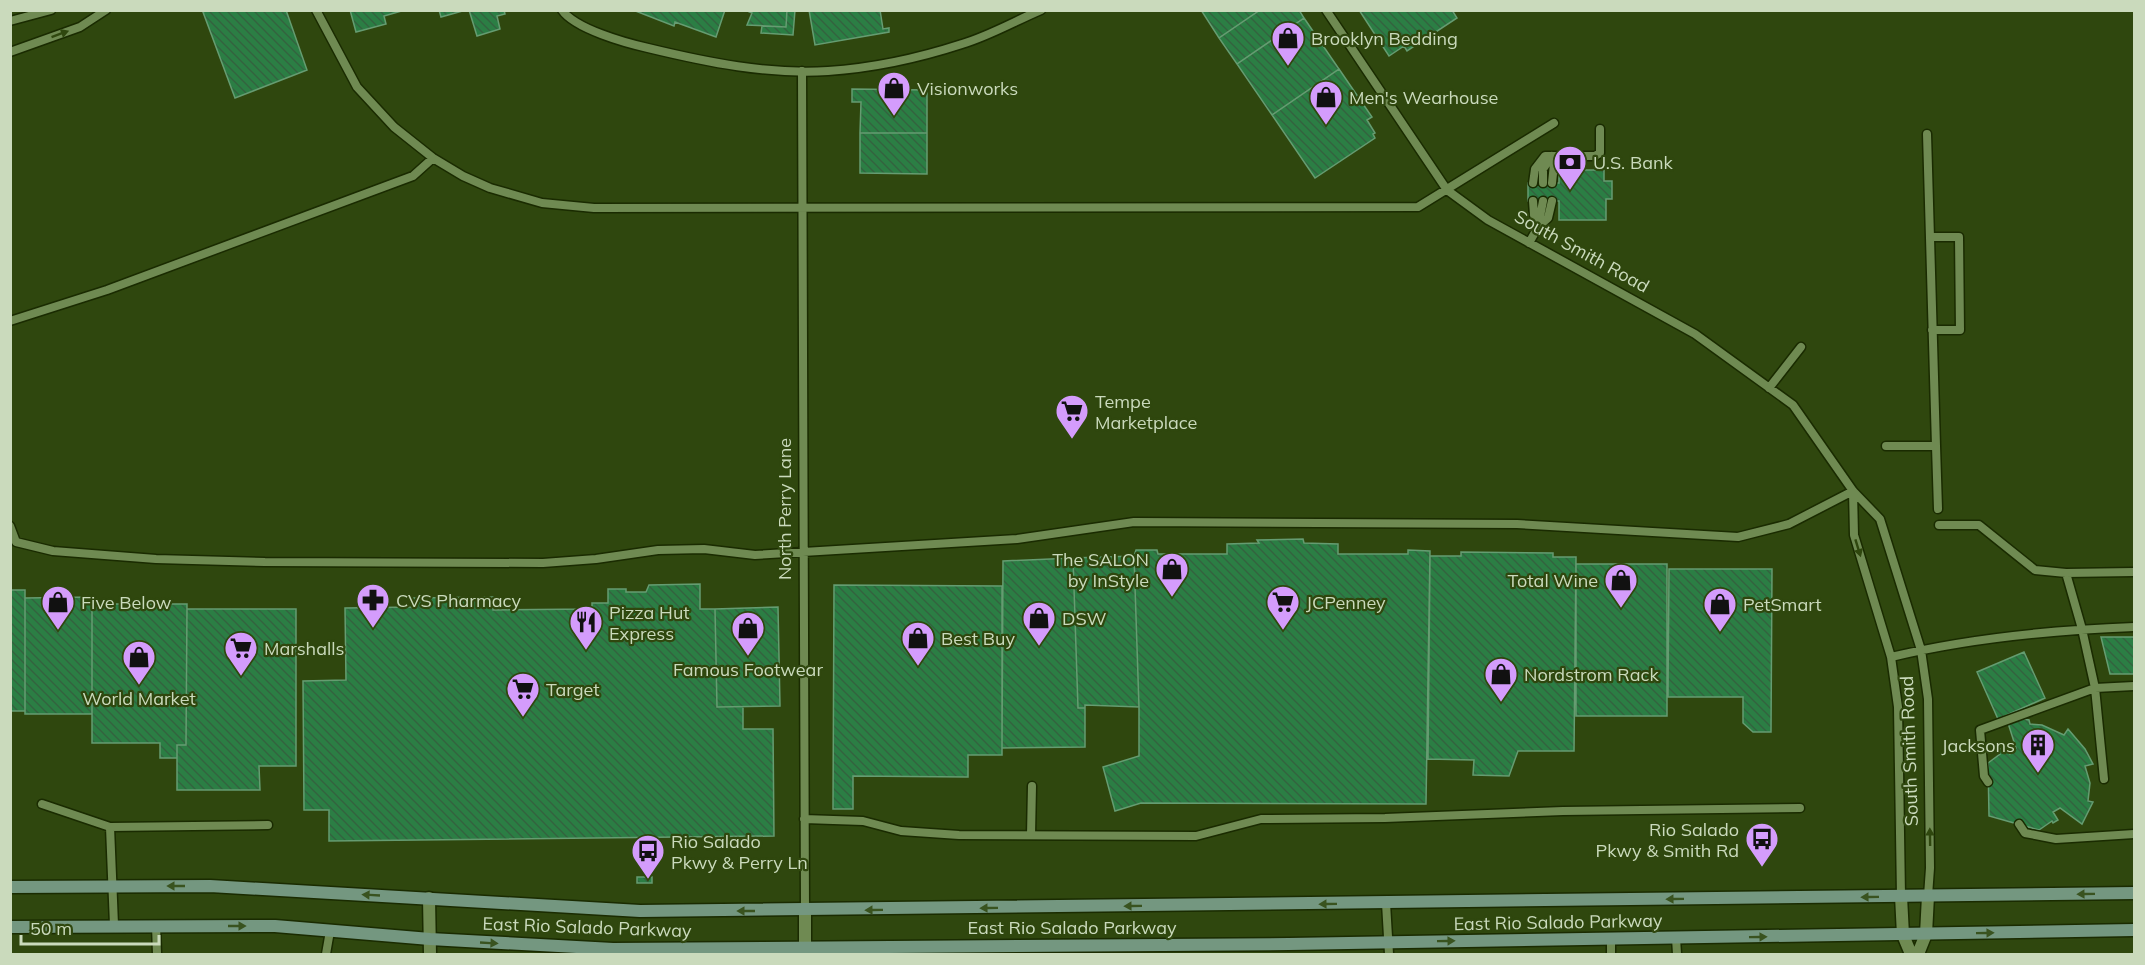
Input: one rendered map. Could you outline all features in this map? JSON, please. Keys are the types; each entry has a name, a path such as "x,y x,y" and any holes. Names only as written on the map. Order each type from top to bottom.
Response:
{"main road":[{"name":"East Rio Salado Parkway","path":"10,887 210,886 640,911 805,911 2134,893"},
{"name":"East Rio Salado Parkway","path":"10,927 275,926 430,939 613,949 805,951 1388,948 1611,939 2134,930"}],"street":[{"name":"South Smith Road","path":"1918,954 1926,934 1929,896"},
{"name":"South Smith Road","path":"1901,897 1904,935 1911,954"},
{"path":"429,898 430,954"},
{"name":"North Perry Lane","path":"805,911 805,951"}],"lane":[{"path":"10,21 51,10"},
{"path":"10,52 80,27 106,10"},
{"path":"316,10 357,87 394,127 433,158 463,176 490,188 543,203 594,208 1418,207 1554,123"},
{"path":"562,10 567,17 590,29 644,47 748,67 802,71 828,71 882,64 963,44 1041,10"},
{"name":"South Smith Road","path":"1326,10 1447,190 1488,220 1695,334 1793,405 1853,490 1880,519 1921,650 1929,699 1929,896"},
{"name":"North Perry Lane","path":"802,71 805,911"},
{"path":"1555,156 1554,164 1543,183 1535,169 1540,160 1545,156 1555,156 1595,156 1600,153 1600,129"},
{"path":"1927,134 1938,509"},
{"path":"10,321 107,290 413,176 433,158"},
{"path":"1529,243 1538,226 1543,201"},
{"path":"1930,237 1959,237 1960,330 1932,330"},
{"path":"1769,388 1802,347"},
{"path":"1887,446 1936,446"},
{"path":"10,526 16,542 53,551 156,559 265,562 543,563 678,549 704,549 755,555 802,550 1017,539 1134,522 1517,524 1738,537 1789,524 1853,490"},
{"name":"South Smith Road","path":"1853,490 1854,535 1891,657 1898,707 1901,897"},
{"path":"1939,525 1979,525 2035,570 2066,573 2134,572"},
{"path":"2066,573 2082,629 2095,688 2104,779"},
{"path":"1891,657 1968,642 2082,629 2134,627"},
{"path":"1988,782 1984,776 1980,730 2095,688 2134,686"},
{"path":"1031,835 1032,786"},
{"path":"42,804 110,827 268,825"},
{"path":"804,819 863,820 901,831 959,835 1196,836 1261,819 1385,818 1563,811 1800,808"},
{"path":"2019,824 2025,833 2055,839 2134,834"},
{"path":"110,827 114,925"},
{"path":"1386,903 1388,948"},
{"path":"156,925 157,954"},
{"path":"326,954 330,931"},
{"path":"1676,938 1677,954"},
{"path":"1611,939 1611,954"}],"building":[{"path":"207,10 286,10 307,70 235,98 203,12"},
{"path":"350,10 405,10 384,16 386,24 356,32"},
{"path":"439,10 466,10 441,17"},
{"path":"469,10 504,10 505,14 497,16 500,29 477,36"},
{"path":"633,10 725,10 716,37 675,22 674,26"},
{"path":"745,10 787,10 786,27 747,25 752,13"},
{"path":"787,10 795,10 793,35 761,33 762,26 786,27"},
{"path":"809,10 880,10 883,29 889,28 889,32 815,45"},
{"path":"1201,10 1260,10 1219,38"},
{"path":"1260,10 1299,10 1304,18 1237,64 1219,38"},
{"path":"1359,10 1452,10 1457,18 1407,51 1404,46 1389,56"},
{"name":"Brooklyn Bedding","path":"1304,18 1339,69 1272,115 1237,64"},
{"name":"Men's Wearhouse","path":"1339,69 1372,117 1367,120 1375,133 1373,134 1375,138 1315,178 1272,115"},
{"name":"Visionworks","path":"852,89 927,90 927,133 860,133 861,102 852,102"},
{"path":"860,133 927,133 927,174 860,173"},
{"name":"U.S. Bank","path":"1559,170 1604,170 1604,181 1612,181 1612,199 1606,199 1606,220 1559,220 1559,201 1528,201 1528,183 1559,183"},
{"name":"JCPenney","path":"1303,539 1304,543 1338,544 1338,554 1408,554 1408,550 1430,551 1426,804 1141,803 1115,811 1103,767 1139,756 1134,556 1136,550 1157,550 1158,554 1227,554 1227,544 1259,543 1257,540"},
{"name":"Nordstrom Rack","path":"1461,552 1553,553 1553,557 1576,557 1574,751 1518,751 1509,776 1473,775 1474,760 1428,759 1430,556 1461,556"},
{"path":"1134,556 1139,707 1085,705 1085,708 1078,708 1073,558"},
{"name":"DSW","path":"1073,558 1078,708 1085,708 1085,747 1002,748 1003,561"},
{"name":"Total Wine","path":"1576,564 1667,564 1667,716 1576,716"},
{"name":"PetSmart","path":"1669,569 1772,569 1771,732 1753,732 1743,723 1743,697 1668,697"},
{"name":"Target","path":"700,584 700,609 715,609 717,707 743,707 743,729 773,729 774,836 329,841 329,810 304,810 303,681 346,680 345,608 414,607 413,598 493,597 493,610 592,609 592,603 608,603 608,589 646,592 649,585"},
{"name":"Best Buy","path":"834,585 1002,586 1002,755 968,755 968,777 853,776 853,809 833,809"},
{"path":"10,590 25,590 25,711 10,711"},
{"name":"Five Below","path":"92,597 92,714 25,714 25,598"},
{"name":"World Market","path":"92,604 187,604 186,745 177,745 177,758 160,758 160,743 92,743"},
{"name":"Famous Footwear","path":"778,607 780,706 717,707 715,609"},
{"name":"Marshalls","path":"187,609 296,609 296,766 259,766 260,790 177,790 177,745 186,745"},
{"path":"2101,637 2134,637 2134,674 2110,674"},
{"path":"2024,652 2045,698 1998,719 1977,672"},
{"name":"Jacksons","path":"2029,720 2030,724 2042,725 2064,735 2068,729 2085,749 2093,764 2085,766 2090,783 2088,801 2093,802 2082,824 2060,808 2053,812 2058,820 2053,823 2052,821 2039,830 1989,816 1988,763 2000,754 1997,750 2005,747 2010,754 2016,748 2008,723"},
{"path":"637,877 652,877 652,883 637,883"}],"place":[{"name":"Brooklyn Bedding","path":"1288,67"},
{"name":"Visionworks","path":"894,117"},
{"name":"Men's Wearhouse","path":"1326,126"},
{"name":"U.S. Bank","path":"1570,191"},
{"name":"Tempe Marketplace","path":"1072,440"},
{"name":"The SALON by InStyle","path":"1172,598"},
{"name":"Total Wine","path":"1621,609"},
{"name":"CVS Pharmacy","path":"373,629"},
{"name":"Five Below","path":"58,631"},
{"name":"JCPenney","path":"1283,631"},
{"name":"PetSmart","path":"1720,633"},
{"name":"DSW","path":"1039,647"},
{"name":"Pizza Hut Express","path":"586,651"},
{"name":"Famous Footwear","path":"748,657"},
{"name":"Best Buy","path":"918,667"},
{"name":"Marshalls","path":"241,677"},
{"name":"World Market","path":"139,686"},
{"name":"Nordstrom Rack","path":"1501,703"},
{"name":"Target","path":"523,718"},
{"name":"Jacksons","path":"2038,774"},
{"name":"Rio Salado Pkwy & Smith Rd","path":"1762,868"},
{"name":"Rio Salado Pkwy & Perry Ln","path":"648,880"}]}
